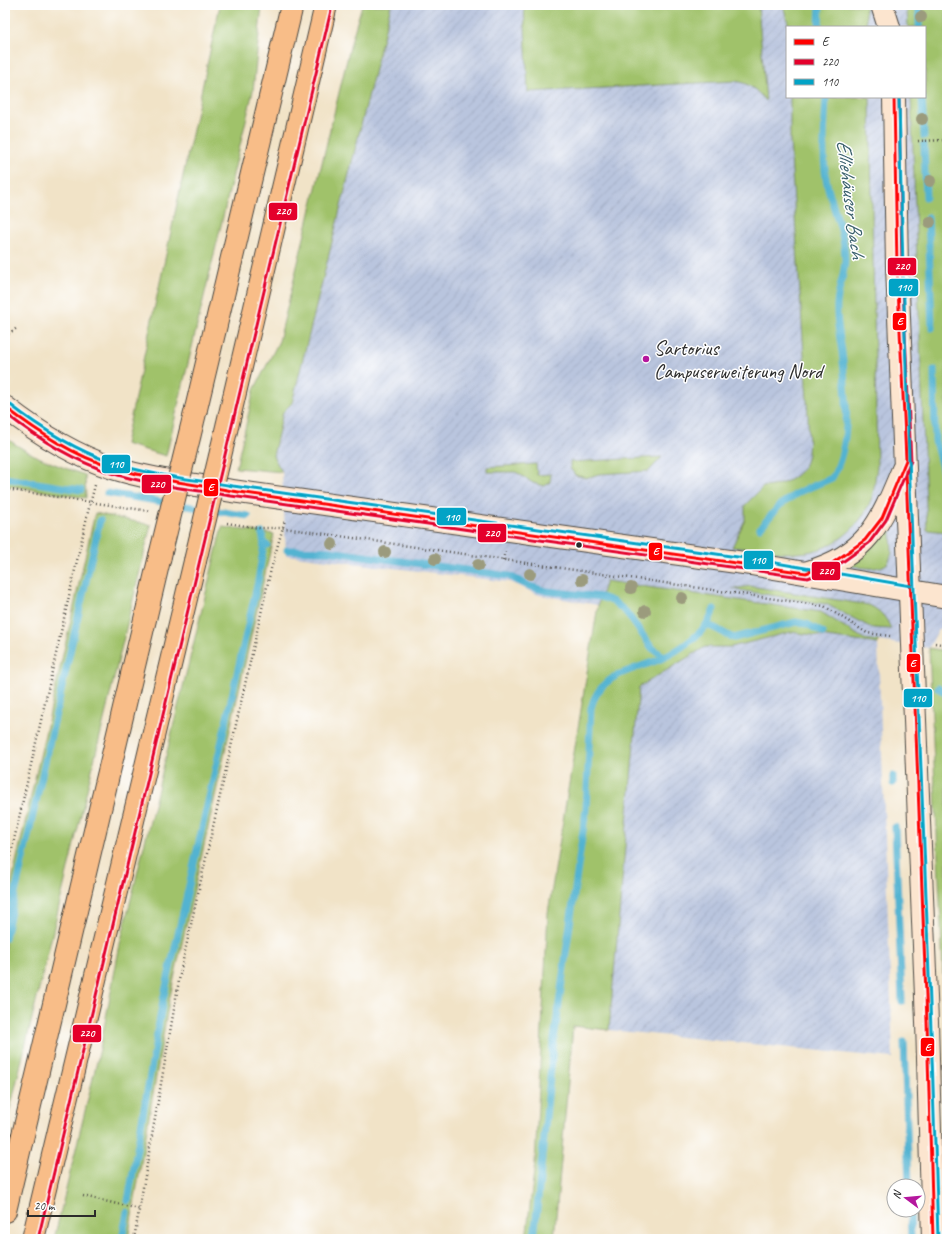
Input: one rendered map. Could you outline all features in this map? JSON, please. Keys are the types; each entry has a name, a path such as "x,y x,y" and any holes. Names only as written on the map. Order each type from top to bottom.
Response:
{"highway":[{"path":"5,1211 292,5"},
{"path":"33,1239 326,6"}],"main road":[{"path":"882,5 888,26"},
{"path":"893,26 896,5"},
{"path":"894,98 897,267 906,460 927,1022 933,1239"},
{"path":"5,407 26,423 78,454 113,468 156,478 232,491 725,560 947,596"},
{"path":"806,573 831,564 865,540 882,518 906,460"}],"path":[{"path":"895,142 947,140"},
{"path":"5,336 17,328"},
{"path":"5,489 150,512"},
{"path":"5,880 90,502"},
{"path":"225,523 259,528 284,528 824,606 867,633 912,639"},
{"path":"134,1239 181,969 270,576 284,528"},
{"path":"83,1196 139,1209"}],"shaded area":[{"path":"391,5 947,5 947,625 938,630 929,648 864,639 821,612 606,581 598,605 539,595 509,582 286,555 282,472 273,456 283,412 292,403"},
{"path":"791,632 878,644 893,1058 609,1030 639,687 705,647 731,647"}],"green space":[{"path":"220,5 262,5 253,91 166,456 125,444"},
{"path":"362,5 391,5 292,403 283,412 273,456 282,472 236,468 254,390 279,341 352,39"},
{"path":"524,5 758,5 766,101 749,86 735,81 528,92"},
{"path":"783,5 865,5 867,26 789,26"},
{"path":"913,5 947,5 947,532 927,530 911,98 926,98 926,26 908,26 907,9 913,8"},
{"path":"790,98 870,98 877,467 873,494 862,517 845,535 824,548 799,553 774,552 732,547 745,520 745,505 763,487 784,483 796,476 804,466 808,454 808,415 790,141"},
{"path":"5,437 33,455 85,475 86,498 5,485"},
{"path":"662,457 649,471 599,474 586,478 575,475 570,468 570,462"},
{"path":"536,464 537,475 551,474 550,482 545,486 533,483 516,472 487,472 487,467"},
{"path":"890,509 892,553 888,563 877,568 871,568 840,563"},
{"path":"95,513 151,525 5,1130 5,911"},
{"path":"222,527 274,534 169,1001 128,1239 54,1239 100,1049 120,944"},
{"path":"606,581 821,612 864,639 878,641 878,644 791,632 731,647 705,647 639,687 609,1030 573,1026 554,1239 526,1239 535,1163 548,913 598,605"},
{"path":"750,586 869,605 883,615 891,629 872,628 826,604 733,589"},
{"path":"929,648 947,651 947,985 943,974"},
{"path":"947,1057 947,1234 942,1162"}],"waterway":[{"name":"Elliehäuser Bach","path":"819,26 820,5"},
{"path":"919,5 919,26"},
{"name":"Elliehäuser Bach","path":"760,528 780,505 799,492 832,478 839,464 843,449 846,400 837,310 845,265 845,249 830,197 826,177 824,142 826,98"},
{"path":"922,98 924,136"},
{"path":"924,145 926,197"},
{"path":"928,217 932,328"},
{"path":"934,370 935,441 947,487"},
{"path":"5,478 81,490"},
{"path":"107,493 248,516"},
{"path":"5,938 100,520"},
{"path":"262,533 264,544 267,545"},
{"path":"128,1201 163,1000 258,581 264,544"},
{"path":"287,550 328,551 509,576 529,586 546,591 601,597 614,602 626,612 652,648 665,657"},
{"path":"534,1239 553,1047 586,809 591,708 602,686 620,674 654,662 681,647 703,629 709,622 714,609"},
{"path":"706,625 734,638 796,622 807,624 823,633"},
{"path":"938,688 947,695"},
{"path":"893,776 893,783"},
{"path":"895,827 902,1001"},
{"path":"904,1042 909,1178"},
{"path":"122,1239 127,1212"},
{"path":"910,1218 911,1239"}],"transit line":[{"name":"220","path":"38,1239 332,6"},
{"name":"E","path":"5,407 43,434 71,450 99,463 143,476 232,491 806,573 831,564 865,540 882,518 906,460 897,267 894,98"},
{"name":"220","path":"5,413 42,440 82,462 111,473 141,481 231,496 808,578 834,568 869,543 886,520 911,461 902,267 899,98"},
{"name":"110","path":"899,98 906,383 938,1239"},
{"name":"110","path":"8,403 45,430 85,452 113,463 143,471 233,486 752,559 911,586"},
{"name":"E","path":"906,471 927,1022 933,1239"}],"place":[{"name":"Sartorius Campuserweiterung Nord","path":"646,359"}]}
